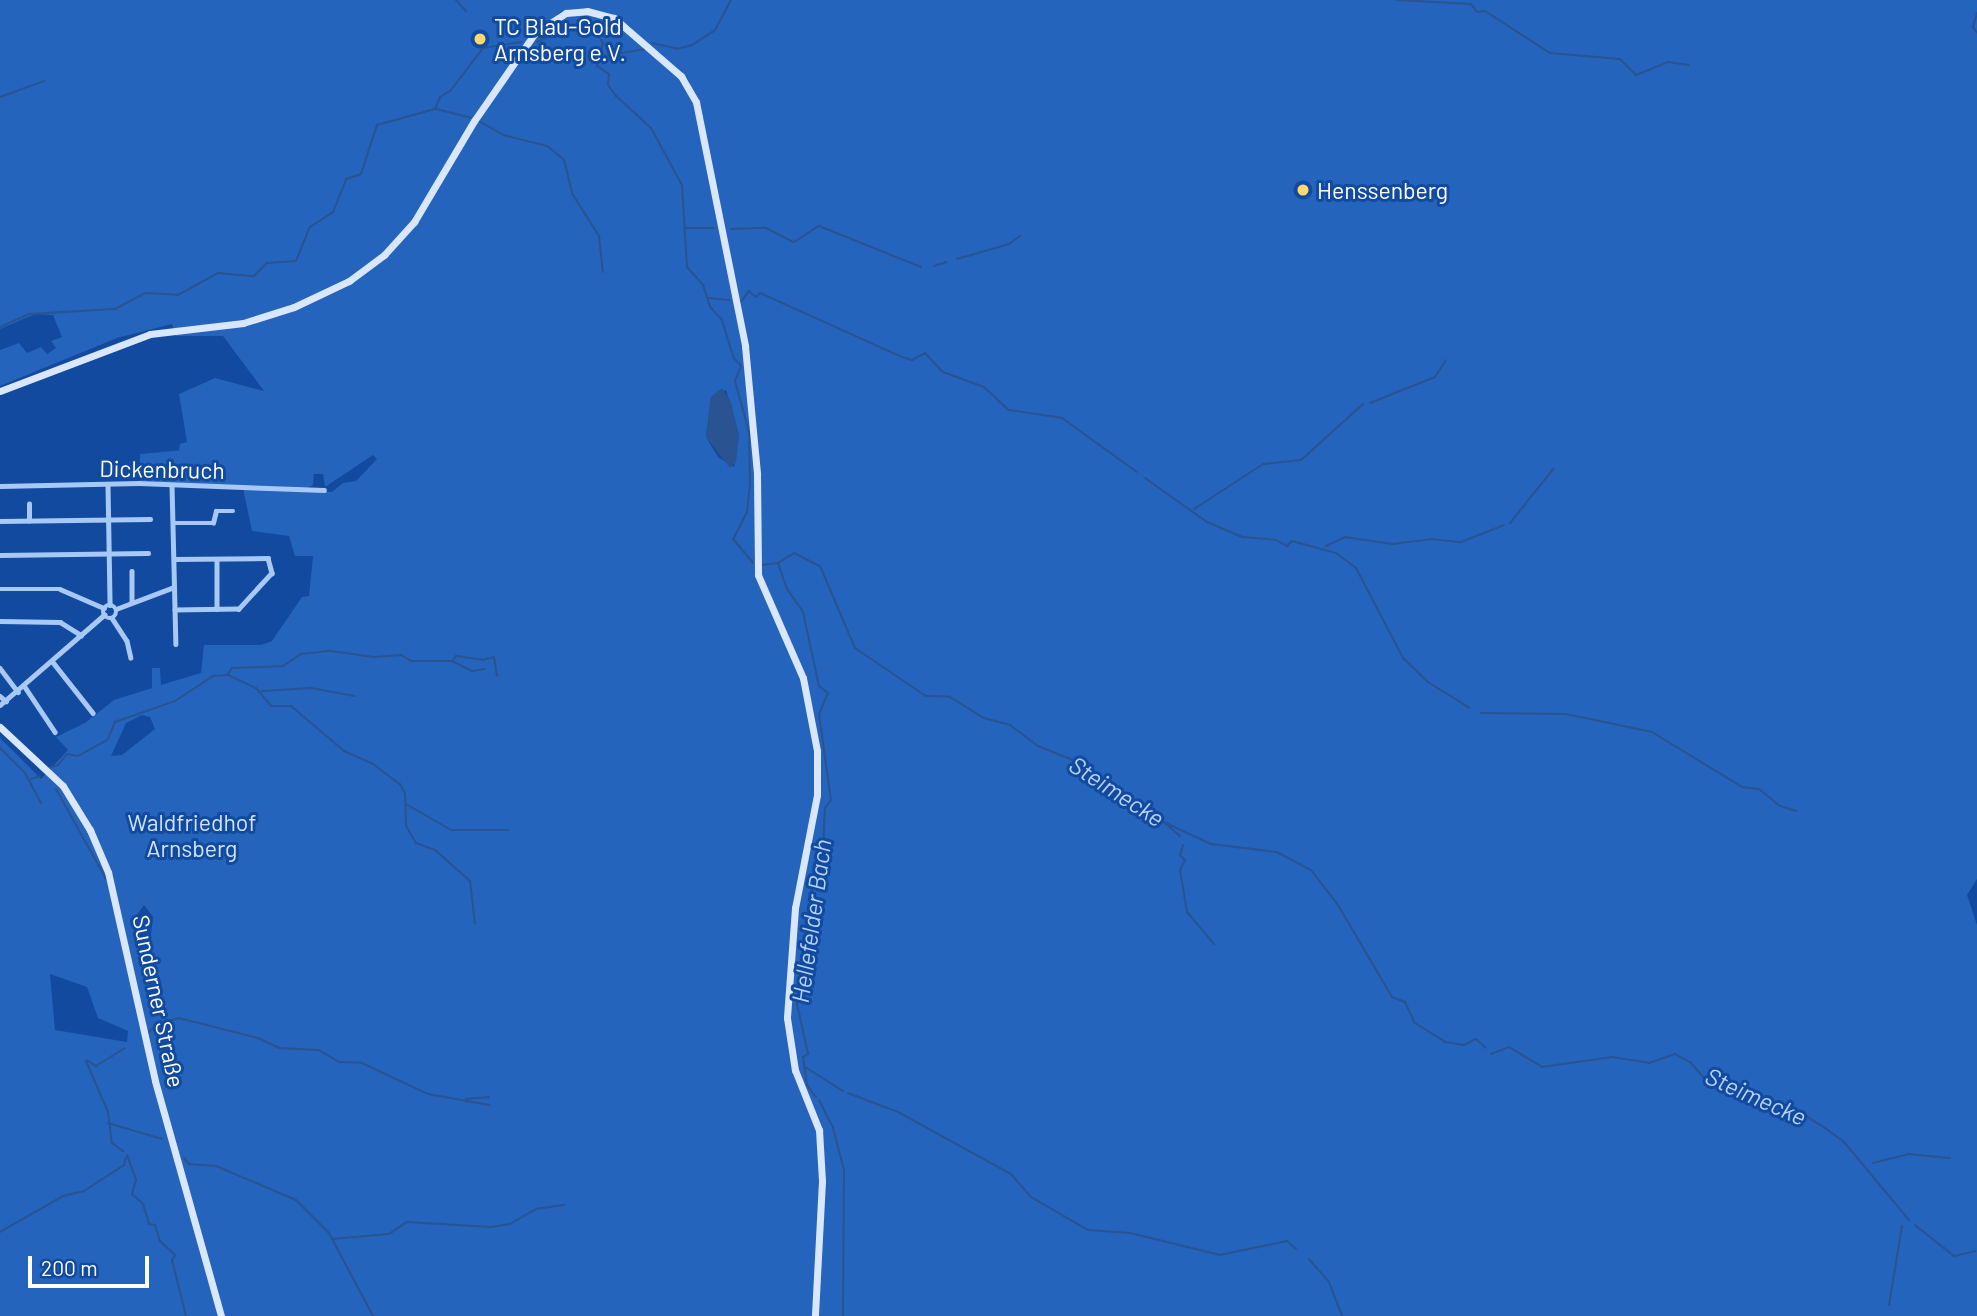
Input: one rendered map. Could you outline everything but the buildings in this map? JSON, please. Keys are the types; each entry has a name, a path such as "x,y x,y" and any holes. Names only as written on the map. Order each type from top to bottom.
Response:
{"main road":[{"path":"0,391 150,334 243,323 294,307 349,281 384,255 414,222 474,121 529,41 565,13 587,11 614,18 681,76 696,102 745,346 757,474 758,575 803,678 817,751 817,795 795,908 787,1017 795,1070 819,1130 822,1181 815,1316"},
{"name":"Sunderner Straße","path":"0,727 63,786 108,872 155,1082 221,1316"}],"street":[{"path":"0,705 25,687 104,615 107,607 109,553 108,485"},
{"name":"Dickenbruch","path":"0,486 172,485 324,490"},
{"path":"172,485 176,644"},
{"path":"29,504 29,521"},
{"path":"174,523 212,523 216,511 233,511"},
{"path":"0,521 150,519"},
{"path":"0,555 148,553"},
{"path":"174,559 268,558 272,573 245,607 175,610"},
{"path":"217,559 217,609"},
{"path":"132,571 132,602"},
{"path":"112,618 116,610 132,602 174,587"},
{"path":"0,589 60,589 116,610"},
{"path":"104,615 112,618 127,641 131,658"},
{"path":"0,621 60,622 82,635"},
{"path":"52,661 93,713"},
{"path":"0,668 18,692"},
{"path":"25,687 55,732"},
{"path":"0,696 6,701"}],"green space":[{"name":"Waldfriedhof Arnsberg","path":"0,0 1977,0 1977,879 1967,895 1977,925 1977,1316 0,1316 0,738 41,779 68,750 56,737 85,723 114,700 152,688 152,668 160,668 161,685 201,673 204,645 261,645 272,641 302,597 309,596 313,556 295,556 289,536 252,531 243,488 332,492 343,483 356,481 377,459 373,455 325,487 323,474 314,474 313,485 307,488 139,481 140,454 183,450 179,450 180,444 187,442 179,394 215,378 264,391 223,336 176,336 172,324 117,338 0,386 0,350 19,343 27,353 41,347 47,354 56,348 51,341 62,337 53,315 35,314 0,329","holes":["590,9 628,25 689,81 697,102 750,376 694,103 679,76 616,21 589,13 566,15 536,33 561,12","726,390 739,435 734,467 718,457 706,437 711,397","142,715 150,717 155,729 122,755 111,756 126,723","144,905 153,917 148,959 139,939 137,915","50,974 87,987 98,1018 128,1031 127,1042 55,1030"]}],"shaded area":[{"path":"722,388 731,402 739,436 736,462 730,468 706,437 711,397"}],"waterway":[{"path":"456,0 466,11"},
{"path":"652,43 677,49 692,45 715,30 731,0"},
{"path":"1397,0 1471,4 1477,12 1485,11 1550,53 1620,59 1636,75 1668,62 1689,65"},
{"path":"1977,13 1973,27 1977,33"},
{"name":"Hellefelder Bach","path":"537,42 568,28 593,26 603,43 597,66 609,74 608,85 616,96 651,128 682,185 687,267 703,285 710,307 722,320 733,357 741,366 735,381 749,432 750,484 747,512 733,539 753,563"},
{"name":"Hellefelder Bach","path":"0,327 29,314 115,309 145,293 178,295 218,273 254,276 267,263 296,261 310,227 333,212 346,179 361,174 377,125 435,109 440,97 451,90 483,48 522,42"},
{"path":"603,56 645,49"},
{"path":"0,97 44,81"},
{"path":"436,109 471,118"},
{"path":"479,121 503,135 547,146 564,160 573,195 599,236 603,272"},
{"path":"731,229 766,228 794,242 819,226 921,267"},
{"path":"684,228 714,228"},
{"path":"957,259 1009,244 1020,236"},
{"path":"934,266 946,262"},
{"path":"741,302 749,291 756,297 760,293 902,357 912,360 925,353 943,372 984,387 1009,410 1062,418 1137,472"},
{"path":"709,298 729,300"},
{"path":"1370,403 1435,377 1446,360"},
{"path":"1194,509 1263,464 1301,460 1363,404"},
{"path":"1510,523 1554,468"},
{"path":"1145,478 1207,522 1243,537 1276,540 1287,546 1292,541 1336,553 1356,568 1403,658 1428,682 1470,708"},
{"path":"1326,546 1345,537 1392,544 1430,539 1461,542 1504,525"},
{"name":"Steimecke","path":"778,563 794,553 820,566 855,648 926,696 950,697 984,718 1010,725 1038,746 1078,762 1138,810 1211,844 1277,852 1311,870 1338,905 1392,997 1405,1002 1415,1023 1445,1042 1464,1045 1476,1039 1486,1048"},
{"name":"Hellefelder Bach","path":"762,565 778,563 787,589 803,612 819,686 828,693 819,714 831,800 825,808 822,872 811,887 814,934 805,958 808,965 801,970 797,1004 808,1054 803,1057 807,1085 816,1097"},
{"path":"228,674 232,668 283,666 301,654 331,651 374,657 401,655 411,661 452,661 472,671 485,669"},
{"path":"453,660 456,656 483,660 494,657 497,676"},
{"path":"108,739 115,722 175,701 213,676 228,675 256,688 271,706 291,706 344,751 373,764 400,784 405,794 406,826 416,843 435,850 470,881 475,924"},
{"path":"262,691 311,688 354,696"},
{"path":"1481,713 1566,714 1652,732 1742,787 1759,789 1780,806 1796,811"},
{"path":"48,768 58,765 67,754 78,756 107,740"},
{"path":"0,748 25,773 41,803"},
{"path":"31,779 40,776"},
{"path":"56,789 106,879"},
{"path":"406,804 451,830 508,830"},
{"name":"Steimecke","path":"1165,823 1180,836"},
{"path":"1183,845 1180,855 1185,860 1180,870 1187,912 1214,944"},
{"path":"148,1033 157,1024 179,1018 258,1038 279,1048 319,1050 339,1062 362,1063 428,1094 489,1105"},
{"name":"Steimecke","path":"1491,1054 1509,1047 1542,1067 1612,1057 1649,1063 1675,1054 1691,1063 1703,1077 1735,1087 1765,1105 1793,1108 1825,1128 1844,1142 1909,1220"},
{"path":"87,1060 96,1066 125,1048"},
{"path":"86,1061 108,1112 112,1143 123,1151"},
{"path":"805,1067 843,1091"},
{"path":"848,1093 898,1112 1011,1174 1031,1197 1088,1230 1130,1233 1220,1255 1287,1241 1296,1249"},
{"path":"466,1099 489,1097"},
{"name":"Hellefelder Bach","path":"819,1100 833,1128 844,1170 843,1316"},
{"path":"108,1123 162,1139"},
{"path":"1873,1163 1908,1154 1950,1158"},
{"path":"127,1155 136,1180 132,1194 143,1204 149,1224 155,1225 160,1241 175,1255 172,1260 186,1316"},
{"path":"0,1232 63,1196 84,1191 124,1165 126,1157"},
{"path":"184,1158 189,1164 216,1166 296,1200 329,1233 373,1316"},
{"path":"332,1239 389,1234 407,1222 491,1227 510,1224 536,1209 564,1205"},
{"name":"Steimecke","path":"1915,1225 1954,1256 1975,1251"},
{"path":"1889,1305 1902,1226"},
{"path":"1309,1259 1329,1282 1342,1316"}],"place":[{"name":"TC Blau-Gold Arnsberg e.V.","path":"480,39"},
{"name":"Henssenberg","path":"1303,190"}]}
